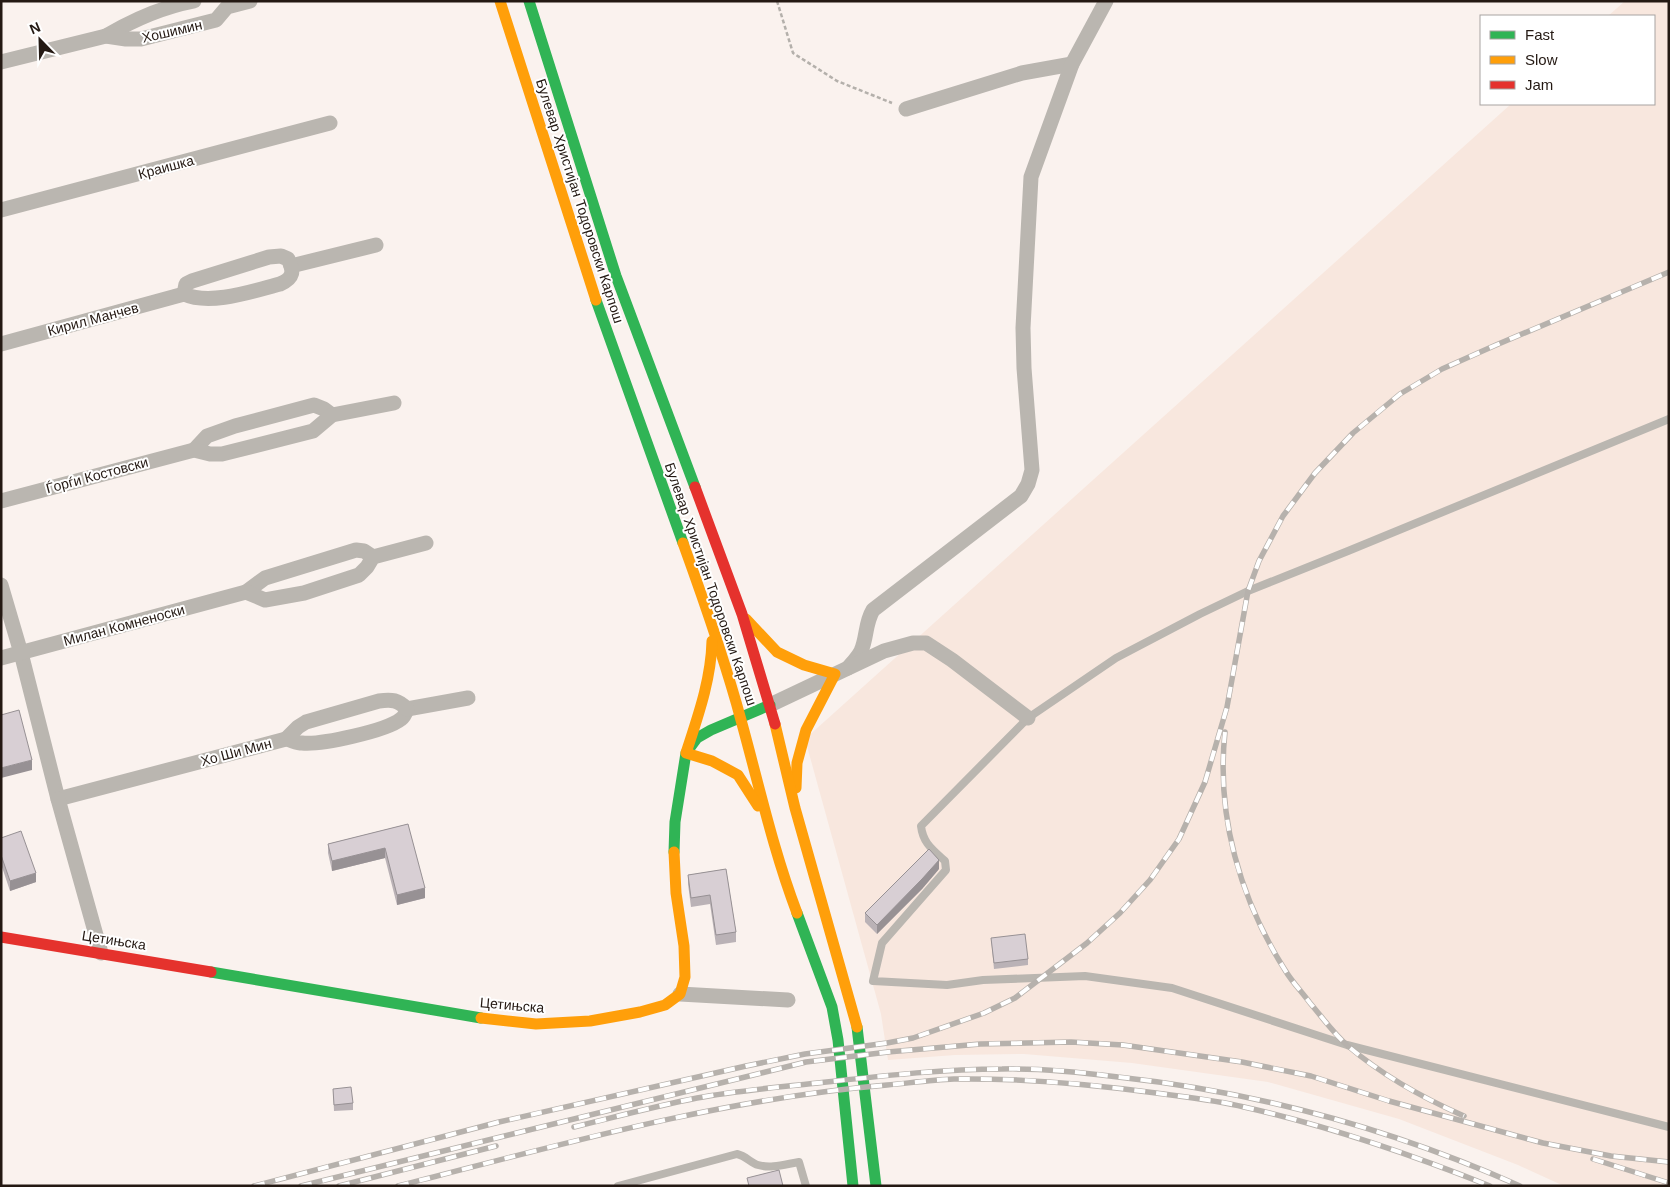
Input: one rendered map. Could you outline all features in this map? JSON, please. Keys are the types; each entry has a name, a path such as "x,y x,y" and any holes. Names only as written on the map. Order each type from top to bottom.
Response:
{"street":[{"path":"106,36 129,22 154,12 194,1"},
{"name":"Хошимин","path":"1,62 106,36 141,39 216,20 224,4 250,1"},
{"name":"Булевар Христијан Тодоровски Карпош","path":"500,1 591,285 711,622 741,718 767,821 786,885 832,1008 838,1040 853,1186"},
{"name":"Булевар Христијан Тодоровски Карпош","path":"529,1 616,276 742,614 770,706 858,1034 876,1186"},
{"path":"796,808 797,763 806,730 842,671 856,659 862,649 869,617 873,610 1021,496 1028,484 1032,470 1024,368 1023,328 1031,177 1072,64 1106,1"},
{"path":"906,109 1022,73 1072,64"},
{"name":"Краишка","path":"1,210 330,123"},
{"path":"291,266 376,245"},
{"name":"Кирил Манчев","path":"1,344 184,294 192,298 217,297 280,284 288,281 292,276 291,266 288,259 281,256 269,258 192,281 186,284 184,294"},
{"name":"Ѓoрѓи Костовски","path":"1,501 194,450 210,454 222,454 313,431 332,415 394,403"},
{"name":"Ѓoрѓи Костовски","path":"194,450 207,436 235,426 314,405 332,415"},
{"name":"Милан Комненоски","path":"1,658 246,592 265,578 356,550 364,551 373,557 426,543"},
{"path":"246,592 265,600 304,592 359,575 373,557"},
{"path":"1,585 101,953"},
{"path":"742,614 777,652 804,665 842,671"},
{"path":"711,622 712,656 705,693 686,753 675,822 676,893 684,946 685,977 680,994 788,1000"},
{"path":"686,753 697,738 770,706 884,651 913,643 926,643 952,660 1028,718"},
{"path":"286,739 298,726 306,722 380,701 391,699 401,702 407,709 468,698"},
{"name":"Хо Ши Мин","path":"58,799 286,739 300,743 318,743 362,733 388,726 403,718 407,709"},
{"path":"686,753 712,761 738,775 767,821"},
{"name":"Цетињска","path":"1,937 466,1016 536,1024 590,1021 640,1012 665,1005 680,994"}],"lane":[{"path":"1669,419 1248,591 1116,658 1028,718 921,826 922,837 945,861 946,870 882,943 873,981 947,986 983,980 1085,976 1172,988 1347,1045 1669,1127"},
{"path":"618,1186 737,1154 746,1156 757,1165 774,1167 799,1162 806,1186"}],"path":[{"path":"776,1 793,53 837,81 906,109"}],"shaded area":[{"path":"1625,1 1669,1 1669,1186 1564,1186 1518,1165 1399,1119 1268,1082 1132,1063 1024,1054 955,1055 888,1060 881,1014 805,739 1510,105 1655,105 1655,15 1609,15"}],"building":[{"path":"19,710 32,760 1,768 1,715"},
{"path":"408,824 425,888 397,895 385,848 332,861 328,844"},
{"path":"21,831 36,873 10,881 1,855 1,838"},
{"path":"929,849 939,860 877,925 865,913"},
{"path":"726,869 736,932 716,935 710,895 691,898 688,875"},
{"path":"1025,934 1028,959 994,963 991,938"},
{"path":"351,1087 353,1103 334,1105 333,1089"},
{"path":"779,1170 783,1186 749,1186 747,1178"}],"railway":[{"path":"254,1186 499,1122 746,1066 805,1054 913,1038 984,1013 1015,998 1087,943 1120,913 1150,880 1179,839 1205,782 1227,707 1248,591 1259,561 1283,516 1315,473 1353,433 1400,394 1442,369 1669,272"},
{"path":"1225,732 1223,763 1224,795 1235,856 1255,915 1285,970 1328,1025 1361,1057 1403,1085 1433,1102 1464,1116"},
{"path":"301,1186 806,1062 888,1052 980,1044 1071,1042 1123,1045 1242,1062 1311,1076 1389,1101 1543,1143 1611,1156 1669,1162"},
{"path":"574,1127 682,1101 739,1092 929,1072 978,1069 1046,1070 1170,1084 1273,1103 1373,1130 1423,1147 1520,1186"},
{"path":"398,1186 641,1125 702,1112 825,1092 946,1079 1055,1082 1200,1099 1233,1105 1307,1123 1369,1142 1490,1186"},
{"path":"339,1186 496,1146"},
{"path":"1593,1159 1669,1183"}],"traffic: fast":[{"path":"529,1 616,276 695,487"},
{"path":"596,300 683,543"},
{"path":"674,852 675,822 686,753 697,738 711,730 770,705"},
{"path":"797,913 832,1007 838,1040 853,1186"},
{"path":"211,972 481,1018"},
{"path":"857,1027 876,1186"}],"traffic: slow":[{"path":"500,1 596,300"},
{"path":"683,543 728,675 773,841 797,913"},
{"path":"746,619 777,652 804,665 835,674 806,730 797,763 796,788"},
{"path":"712,641 706,684 686,753 712,761 738,775 758,806"},
{"path":"775,724 795,808 857,1027"},
{"path":"481,1018 536,1024 590,1021 640,1012 665,1005 680,994 685,977 684,946 676,893 674,852"}],"traffic: jam":[{"path":"695,487 742,614 775,724"},
{"path":"1,937 211,972"}]}
